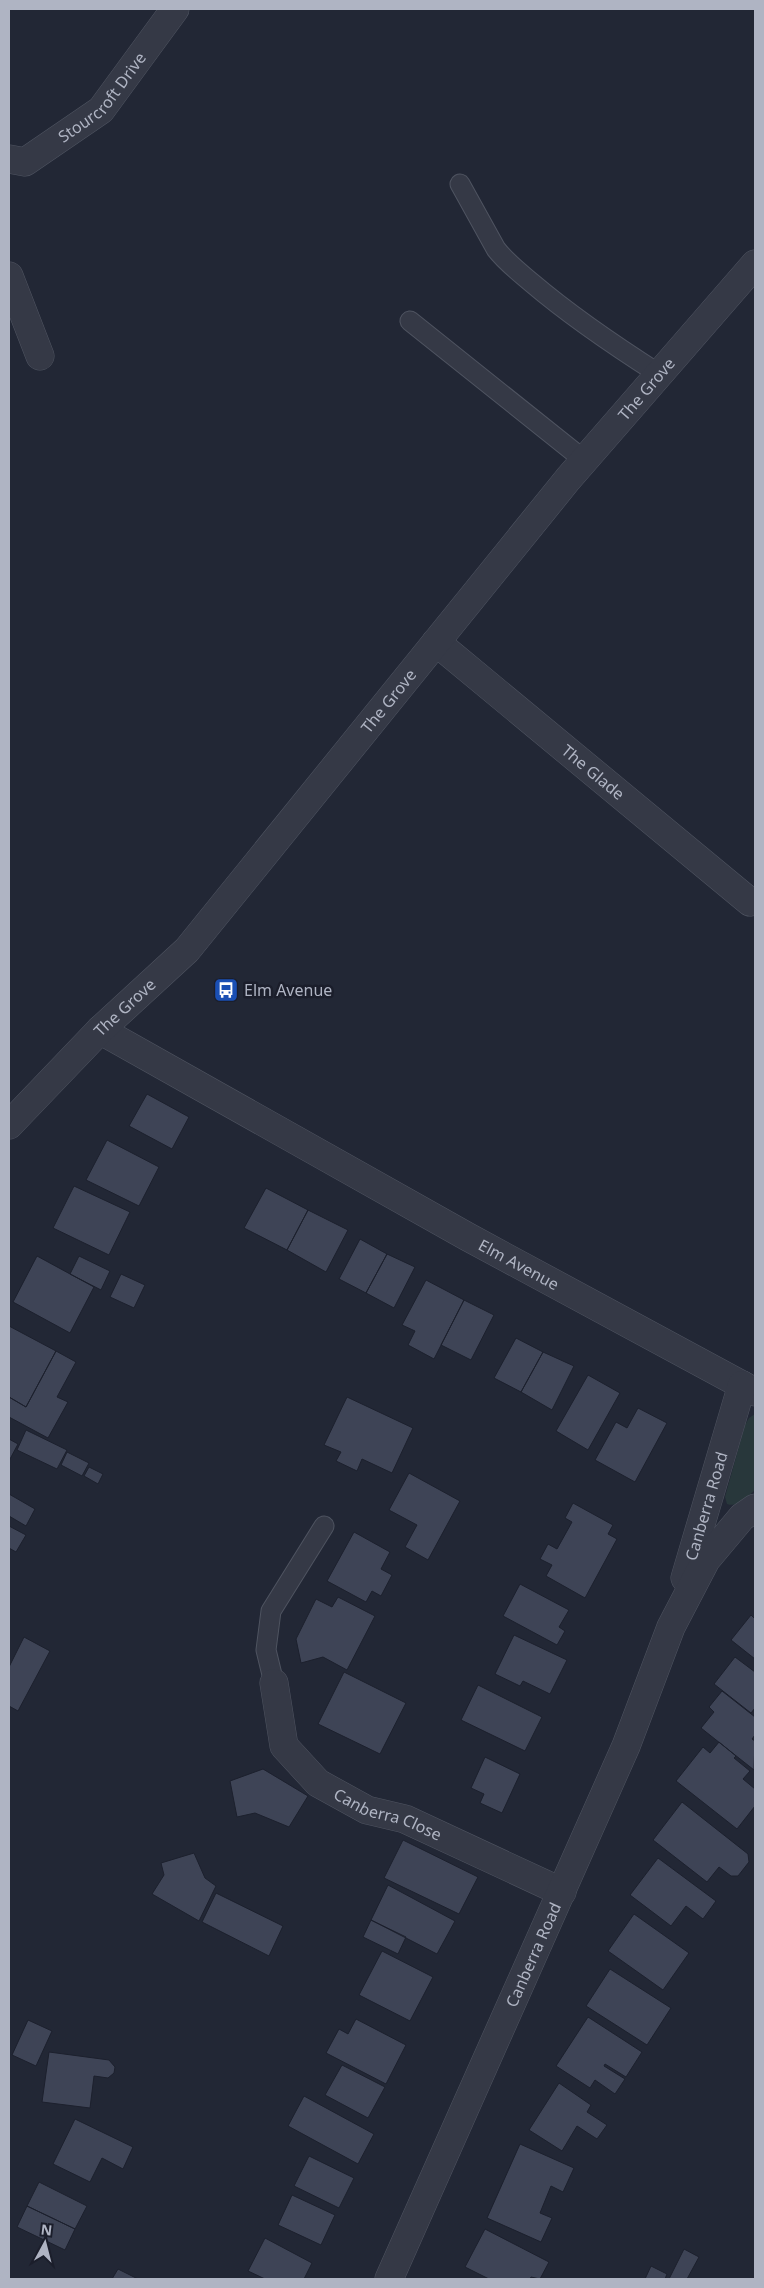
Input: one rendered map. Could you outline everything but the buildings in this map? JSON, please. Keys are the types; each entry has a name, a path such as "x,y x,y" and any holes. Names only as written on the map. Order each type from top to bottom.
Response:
{"street":[{"name":"Stourcroft Drive","path":"9,159 25,162 101,110 175,9"},
{"name":"The Grove","path":"9,1125 100,1030 186,950 584,460 755,264"},
{"path":"9,276 40,356"},
{"name":"The Glade","path":"436,642 750,902"},
{"name":"Elm Avenue","path":"100,1030 460,1232 748,1388"},
{"name":"Canberra Road","path":"396,2277 626,1746 671,1627 748,1388"},
{"name":"Canberra Road","path":"671,1627 706,1560 742,1517 755,1508"},
{"name":"Canberra Close","path":"274,1683 284,1746 318,1783 368,1810 405,1819 562,1892"}],"lane":[{"path":"460,184 496,249 504,258 557,304 595,332 659,374"},
{"path":"410,321 584,460"},
{"path":"274,1683 266,1650 271,1611 324,1526"}],"shaded area":[{"path":"755,1414 755,1490 739,1503 727,1504 725,1497 745,1425 749,1418"}],"place":[{"name":"Elm Avenue","path":"226,990"}]}
